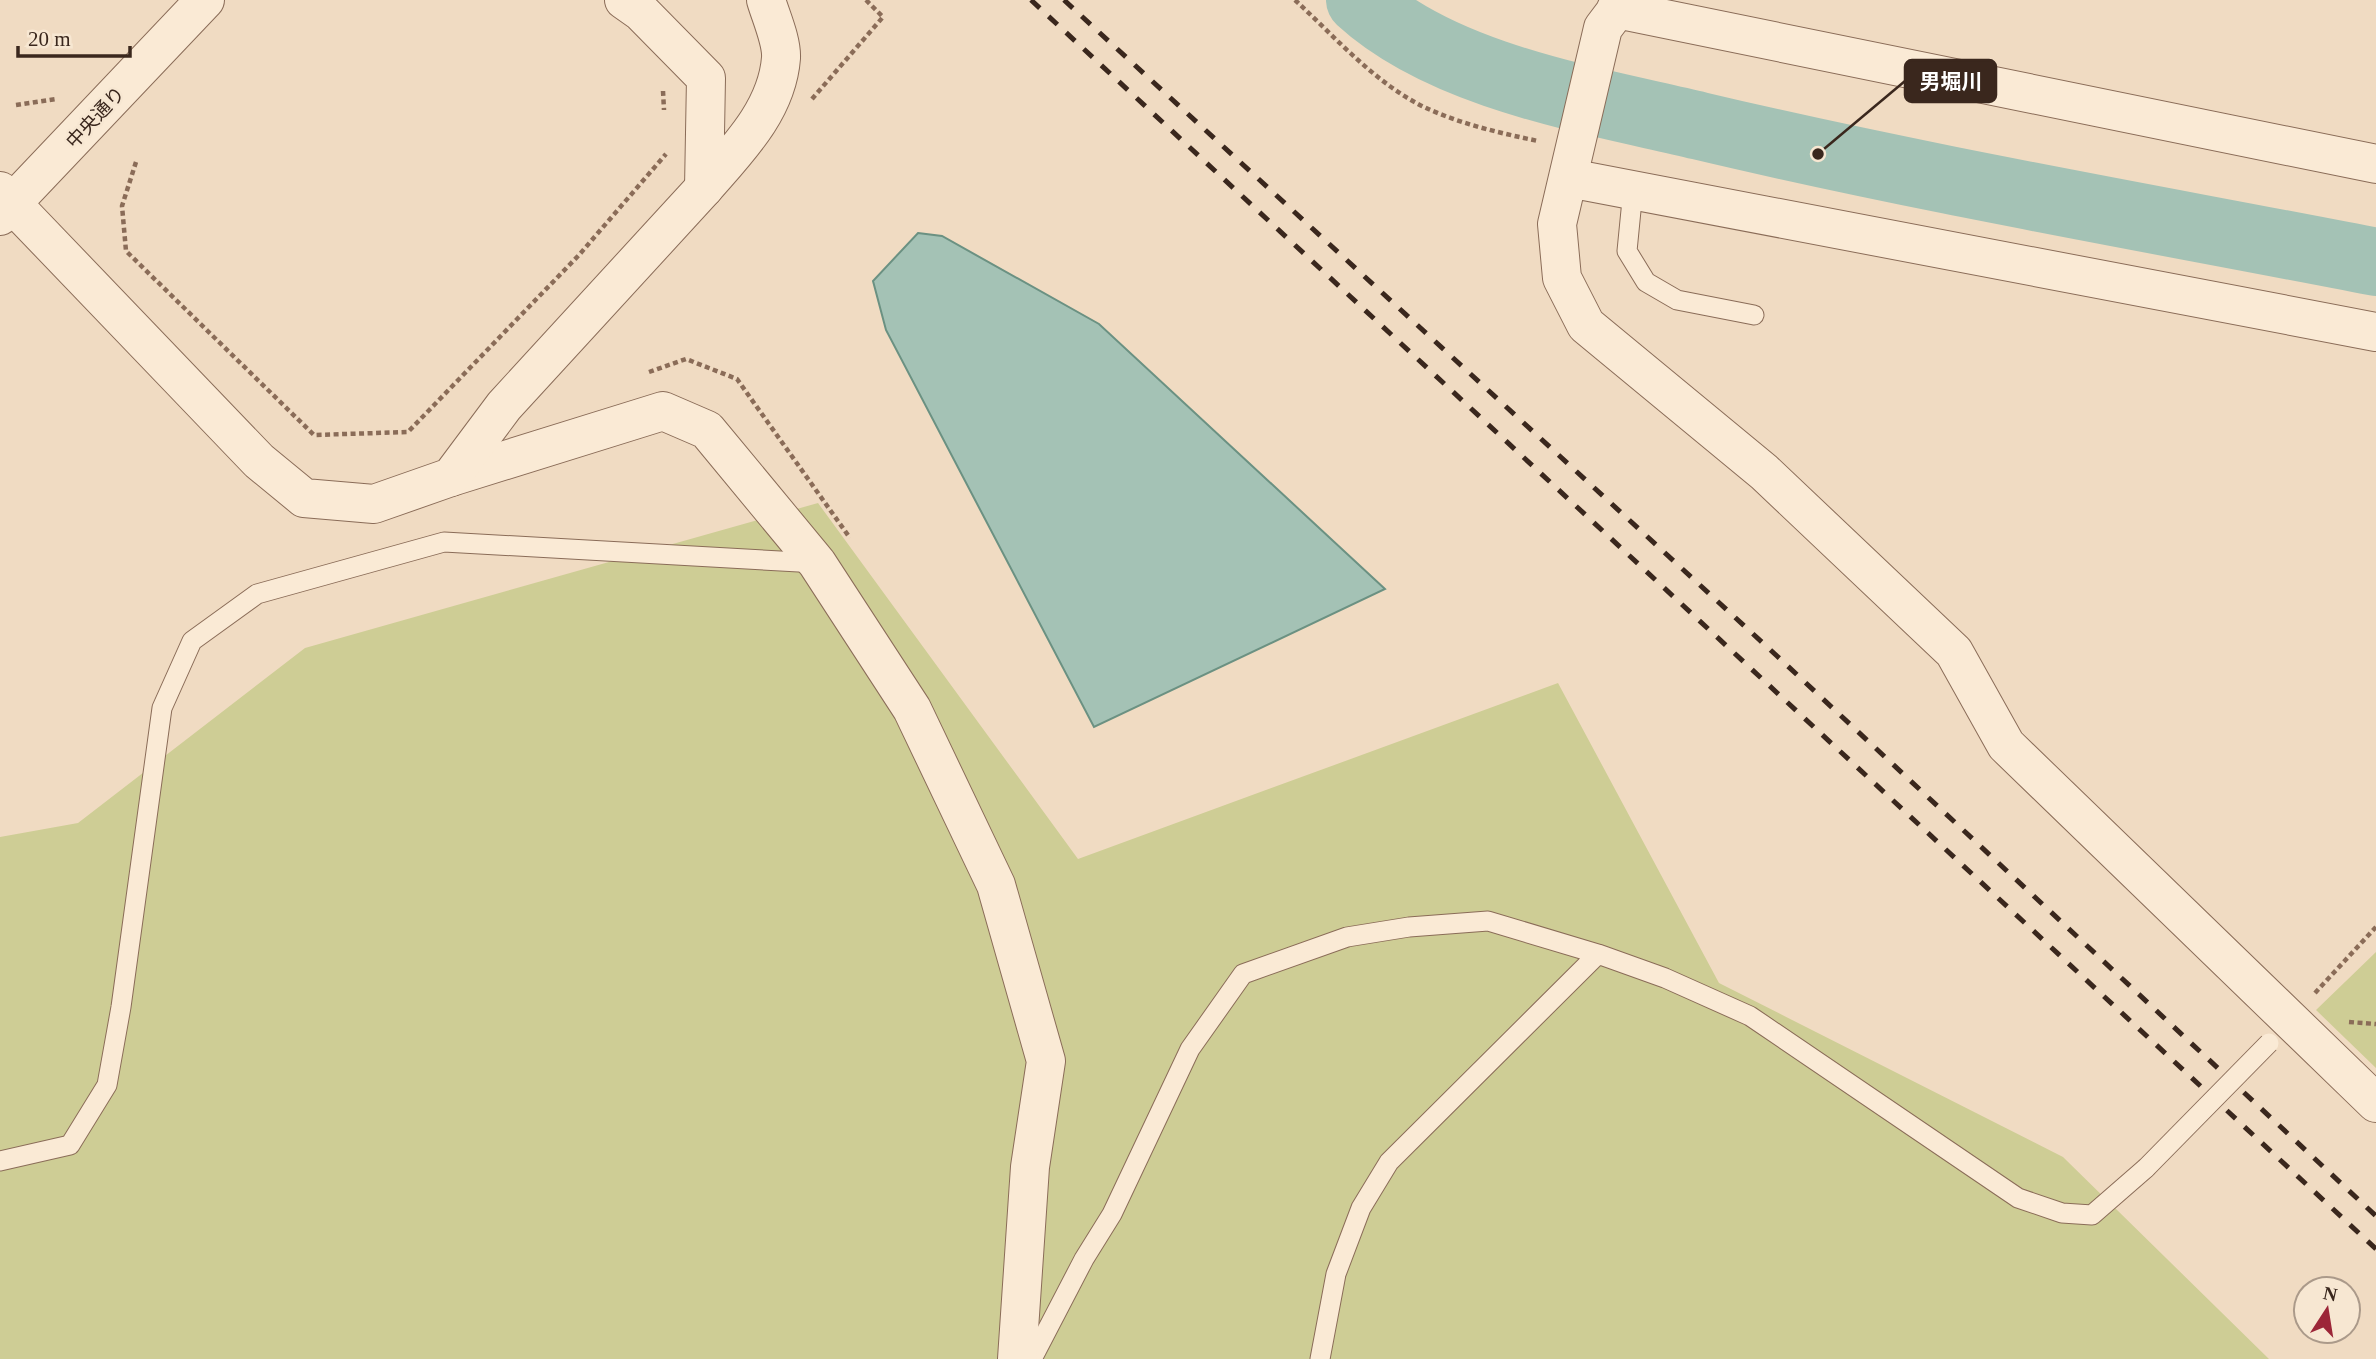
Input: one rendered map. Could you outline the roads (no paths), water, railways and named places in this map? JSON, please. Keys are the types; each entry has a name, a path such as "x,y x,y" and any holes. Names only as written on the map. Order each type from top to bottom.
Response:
{"street":[{"name":"中央通り","path":"5,203 205,0"},
{"path":"624,0 641,12 705,78 704,188"},
{"path":"451,477 504,406 704,188 746,138 769,103 781,57 766,0"},
{"path":"2376,164 1614,16 1574,153 1557,224 1562,278 1586,325 1764,471 1954,652 2006,745 2279,1031 2376,1103"},
{"path":"1574,153 1633,190 2376,332"},
{"path":"5,203 259,461 304,498 374,504 451,477 663,411 707,430 817,563 912,709 996,885 1046,1061 1030,1167 1017,1359"}],"lane":[{"path":"1633,190 1627,251 1646,282 1677,300 1754,315"},
{"path":"0,1161 70,1145 107,1084 162,708 192,641 257,594 444,542 817,563"},
{"path":"1032,1359 1084,1259 1112,1214 1190,1049 1244,974 1347,937 1409,927 1488,921 1598,954 1665,978 1750,1016 2018,1198 2062,1213 2092,1215 2146,1168 2279,1031"},
{"path":"1320,1359 1335,1274 1361,1209 1389,1162 1598,954"}],"waterway":[{"path":"1360,0 1394,26 1433,49 1476,67 1567,95 1868,163 2376,262"}],"railway":[{"path":"1031,0 2376,1249"},
{"path":"1064,0 1777,656 2376,1216"}],"place":[{"name":"男堀川","path":"1818,154"}]}
